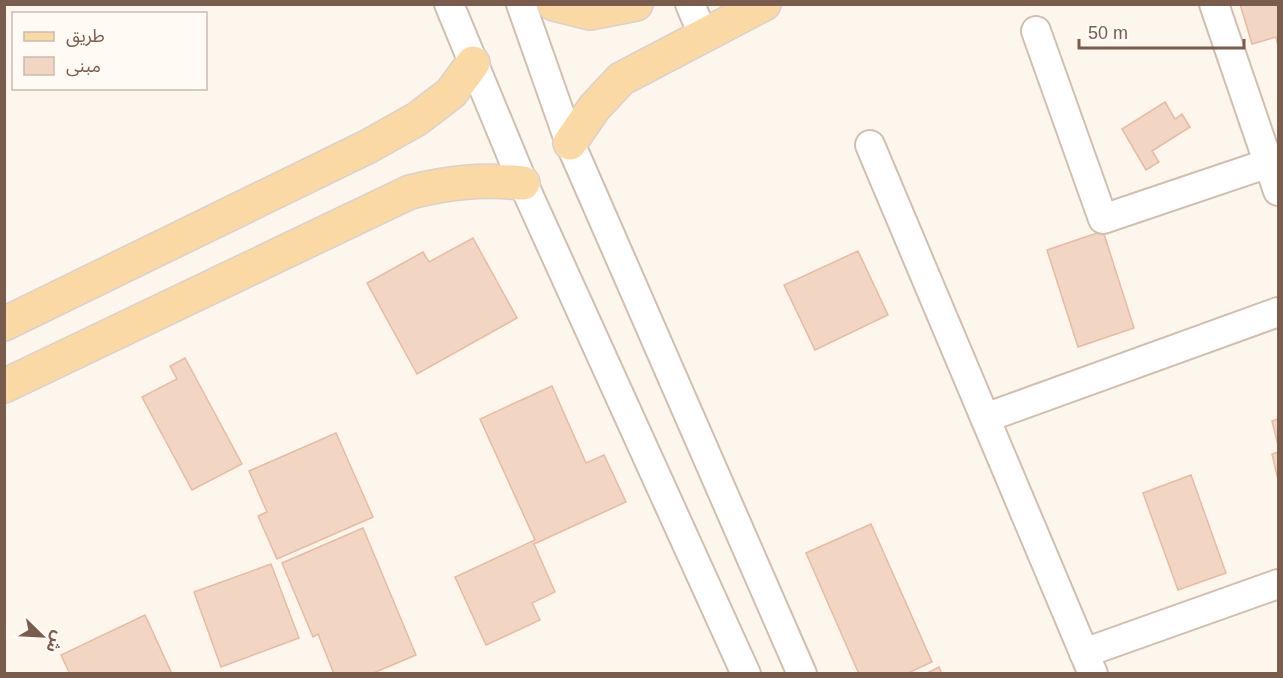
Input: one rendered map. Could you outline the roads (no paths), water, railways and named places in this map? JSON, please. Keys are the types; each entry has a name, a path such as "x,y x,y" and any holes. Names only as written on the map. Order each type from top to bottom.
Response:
{"main road":[{"path":"554,4 590,13 636,4"},
{"path":"570,142 594,108 621,79 704,38 764,4"},
{"path":"4,324 367,147 417,118 451,93 473,63"},
{"path":"4,386 410,192 450,182 485,179 523,183"}],"street":[{"path":"449,4 523,183 746,674"},
{"path":"520,4 570,142 802,674"},
{"path":"690,4 704,38"},
{"path":"1214,4 1278,191"},
{"path":"1036,31 1103,219 1269,163"},
{"path":"870,145 1088,663 1278,584"},
{"path":"985,418 1278,312"}]}
